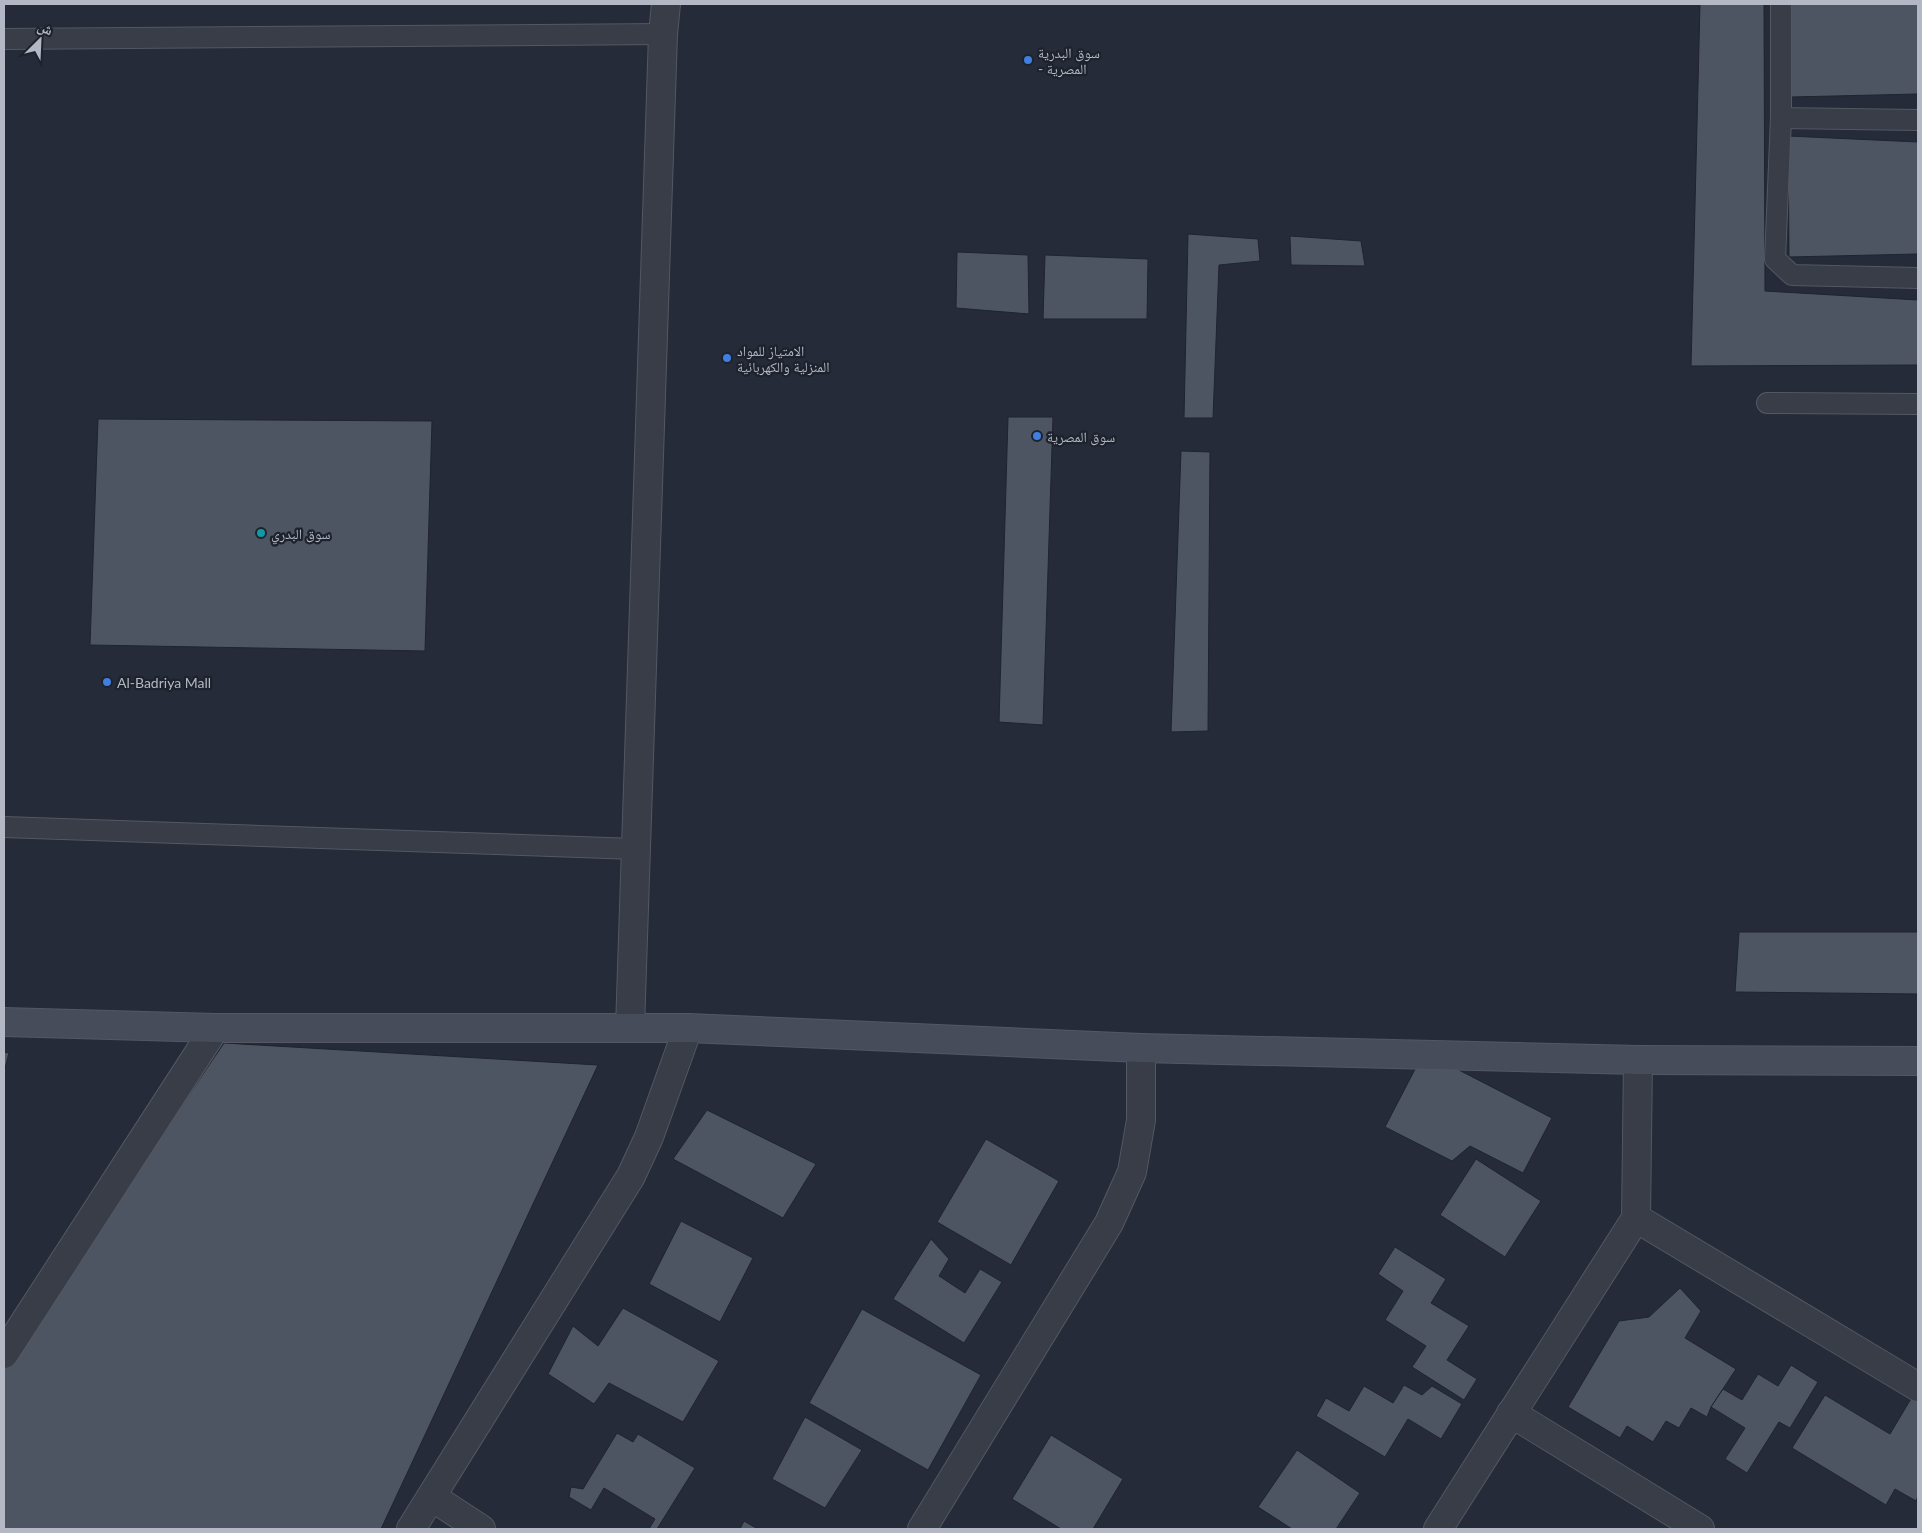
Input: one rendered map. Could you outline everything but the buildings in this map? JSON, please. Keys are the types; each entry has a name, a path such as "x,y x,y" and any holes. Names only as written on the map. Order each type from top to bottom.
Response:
{"main road":[{"path":"4,1022 215,1028 688,1028 1141,1048 1638,1060 1918,1061"}],"street":[{"path":"630,1028 663,34 666,4"},
{"path":"4,1354 215,1028"},
{"path":"411,1529 631,1176 650,1137 688,1028"},
{"path":"922,1529 1109,1223 1132,1172 1141,1120 1141,1048"},
{"path":"1438,1529 1636,1218 1638,1060"},
{"path":"1636,1218 1918,1388"},
{"path":"1512,1414 1700,1529"},
{"path":"432,1497 481,1529"}],"lane":[{"path":"1781,4 1781,118 1775,259 1792,275 1918,278"},
{"path":"4,39 663,34"},
{"path":"1781,118 1918,120"},
{"path":"1767,403 1918,404"},
{"path":"4,827 636,849"}],"place":[{"name":"سوق البدرية - المصرية","path":"1028,60"},
{"name":"الامتياز للمواد المنزلية والكهربائية","path":"727,358"},
{"name":"سوق المصرية","path":"1037,436"},
{"name":"سوق البدري","path":"261,533"},
{"name":"Al-Badriya Mall","path":"107,682"}]}
